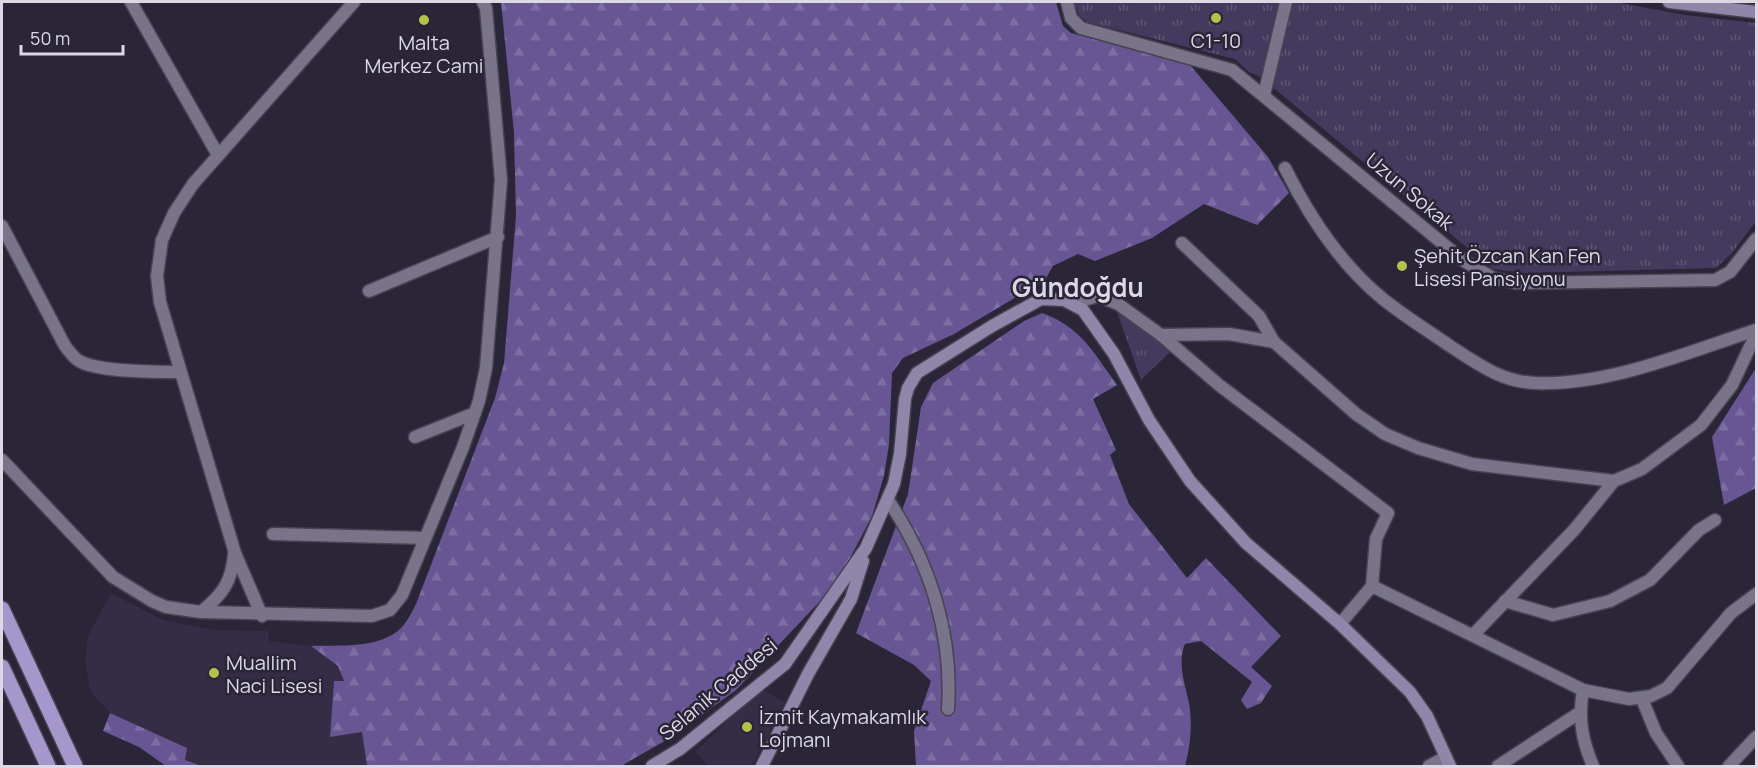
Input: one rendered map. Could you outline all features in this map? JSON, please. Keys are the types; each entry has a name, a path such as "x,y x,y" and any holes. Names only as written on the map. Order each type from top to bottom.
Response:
{"main road":[{"path":"2,609 75,766"},
{"path":"2,667 48,766"}],"street":[{"path":"131,2 218,155"},
{"path":"262,616 235,553 179,372 160,302 159,254 174,213 218,155 354,2"},
{"name":"Uzun Sokak","path":"1067,2 1071,18 1081,28 1224,67 1264,95 1464,261 1493,278 1516,283 1715,280 1730,272 1756,239"},
{"path":"1264,95 1286,2"},
{"path":"1669,2 1756,12"},
{"path":"2,460 113,577 166,607 262,616 372,616 390,610 402,595 475,413 486,368 498,237 501,167 485,4"},
{"path":"1285,168 1317,224 1360,277 1398,311 1498,376 1537,383 1586,380 1756,332"},
{"path":"2,226 65,346 76,358 88,364 107,367 179,372"},
{"path":"369,291 498,237"},
{"path":"1182,243 1259,316 1274,342 1356,414 1401,441 1472,464 1614,482"},
{"path":"1073,303 1089,296 1105,298 1118,304 1161,335 1219,385 1388,513 1376,538 1372,586 1340,624"},
{"path":"762,766 808,674 851,598 866,548 888,500 898,469 908,388 917,374 1029,304 1052,298 1073,303 1093,322 1168,452 1205,499 1275,570 1340,624 1414,698 1427,716 1448,762 1429,766"},
{"path":"1474,634 1575,530 1614,482 1649,464 1701,425 1732,385 1756,332"},
{"path":"1161,335 1230,334 1274,342"},
{"path":"415,437 475,413"},
{"path":"888,500 921,556 937,605 949,668 948,709"},
{"path":"1505,601 1553,615 1610,601 1655,576 1699,530 1715,520"},
{"path":"273,534 425,538"},
{"name":"Selanik Caddesi","path":"652,766 680,749 786,664 866,548"},
{"path":"201,612 222,594 228,585 235,553"},
{"path":"1372,586 1474,634 1583,690 1614,697 1642,699 1658,693 1676,680 1731,613 1756,594"},
{"path":"1583,690 1579,713 1584,744 1593,766"},
{"path":"1642,699 1656,733 1678,766"},
{"path":"1498,766 1579,713"},
{"path":"1729,766 1756,737"}],"shaded area":[{"name":"Muallim Naci Lisesi","path":"111,593 163,620 212,630 268,631 269,641 311,646 338,666 344,681 334,681 330,737 362,732 367,766 202,766 185,760 187,748 110,713 90,691 85,661 88,636"},
{"name":"İzmit Kaymakamlık Lojmanı","path":"761,689 785,702 752,766 709,766 695,752"}],"green space":[{"path":"501,2 1056,2 1063,26 1071,33 1190,65 1268,157 1289,193 1257,225 1204,204 1152,238 1095,261 1078,254 1053,266 1045,280 954,334 903,358 892,373 889,444 884,476 872,516 847,564 823,598 736,690 670,738 621,766 367,766 362,732 330,737 334,681 344,681 338,666 311,646 371,643 392,635 405,623 416,604 495,398 504,363 516,216 514,133"},
{"path":"1074,2 1281,2 1261,77 1249,72 1235,59 1087,22 1079,15"},
{"path":"1292,2 1615,2 1685,15 1756,23 1756,221 1732,253 1716,268 1524,273 1493,269 1270,85"},
{"path":"1116,309 1171,351 1141,380"},
{"path":"1042,313 1077,333 1117,385 1093,399 1116,450 1110,455 1129,504 1187,578 1206,558 1281,636 1251,667 1272,686 1261,703 1247,709 1241,700 1252,682 1201,641 1185,644 1182,668 1191,724 1185,766 916,766 914,731 931,681 914,665 856,633 908,494 921,407 933,383 1024,321"},
{"path":"1756,368 1756,488 1724,505 1712,437"},
{"path":"110,713 187,748 185,760 202,766 166,766 139,747 103,731"}],"place":[{"name":"C1-10","path":"1216,18"},
{"name":"Malta Merkez Cami","path":"424,20"},
{"name":"Şehit Özcan Kan Fen Lisesi Pansiyonu","path":"1402,266"},
{"name":"Muallim Naci Lisesi","path":"214,673"},
{"name":"İzmit Kaymakamlık Lojmanı","path":"747,727"}],"district":[{"name":"Gündoğdu","path":"1078,287"}]}
